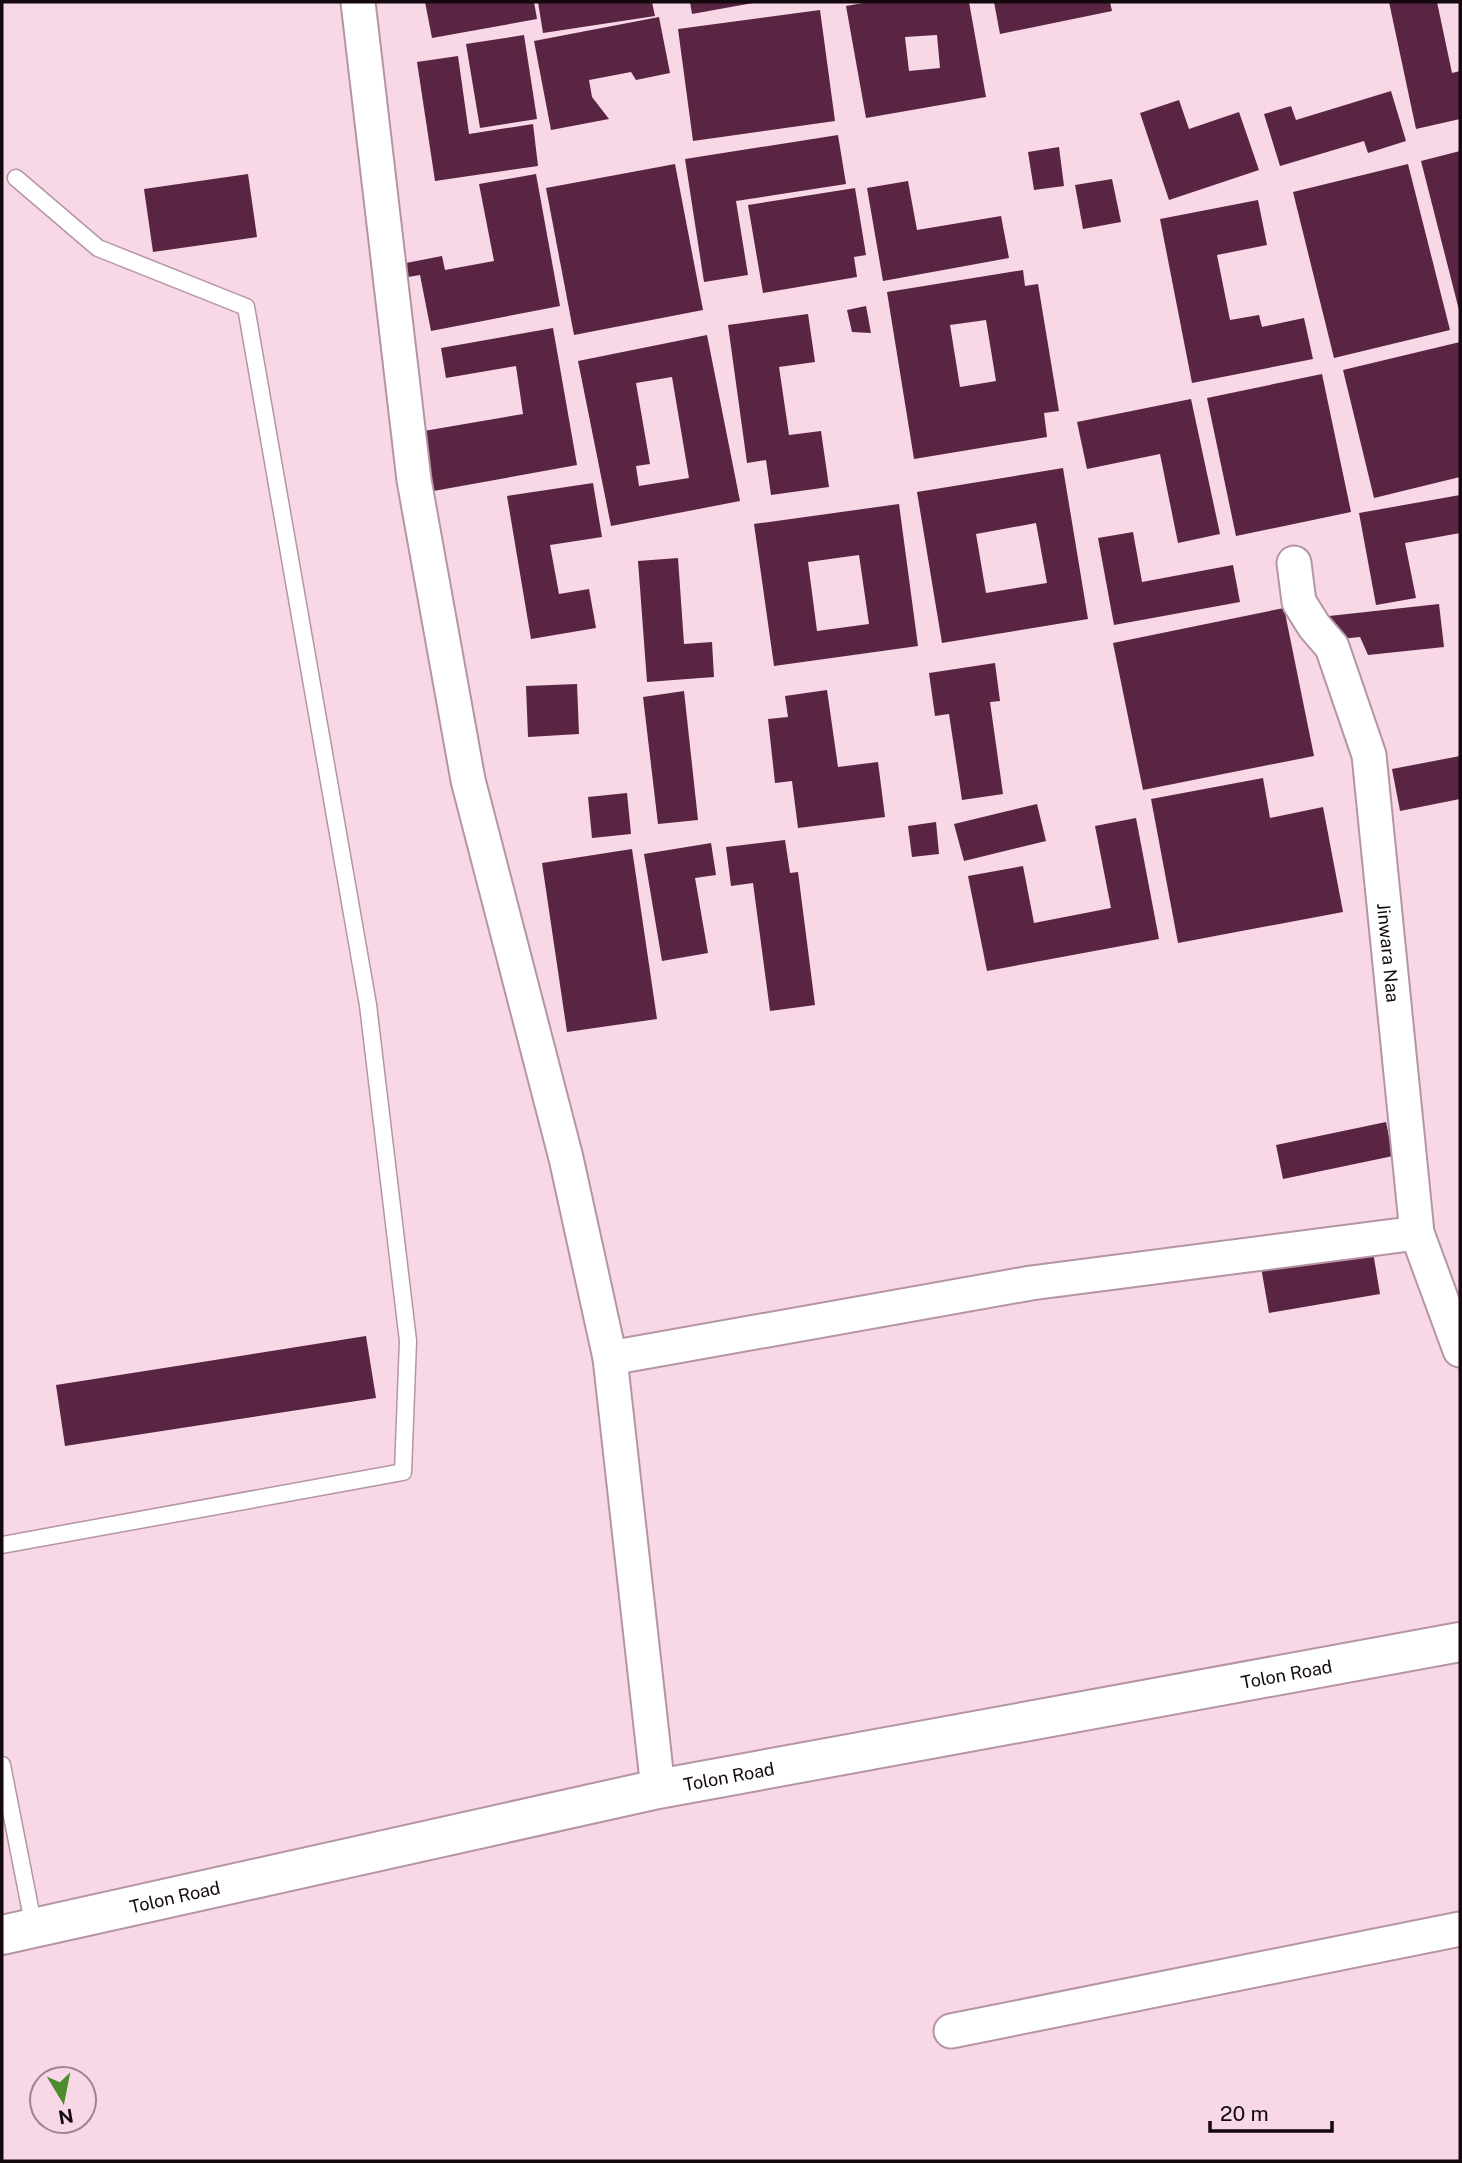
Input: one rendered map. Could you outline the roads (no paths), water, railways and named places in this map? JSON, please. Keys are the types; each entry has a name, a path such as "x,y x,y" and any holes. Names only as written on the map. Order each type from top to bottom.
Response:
{"main road":[{"name":"Tolon Road","path":"18,1932 659,1789 1460,1642"}],"street":[{"path":"358,2 414,480 468,780 566,1158 610,1358 659,1789"},
{"name":"Jinwara Naa","path":"1294,563 1299,602 1332,648 1369,755 1417,1233 1460,1350"},
{"path":"610,1358 1031,1283 1417,1233"},
{"path":"951,2031 1460,1929"}],"lane":[{"path":"2,1545 403,1472 408,1341 368,1005 246,307 99,248 16,178"},
{"path":"2,1765 18,1932"}]}
